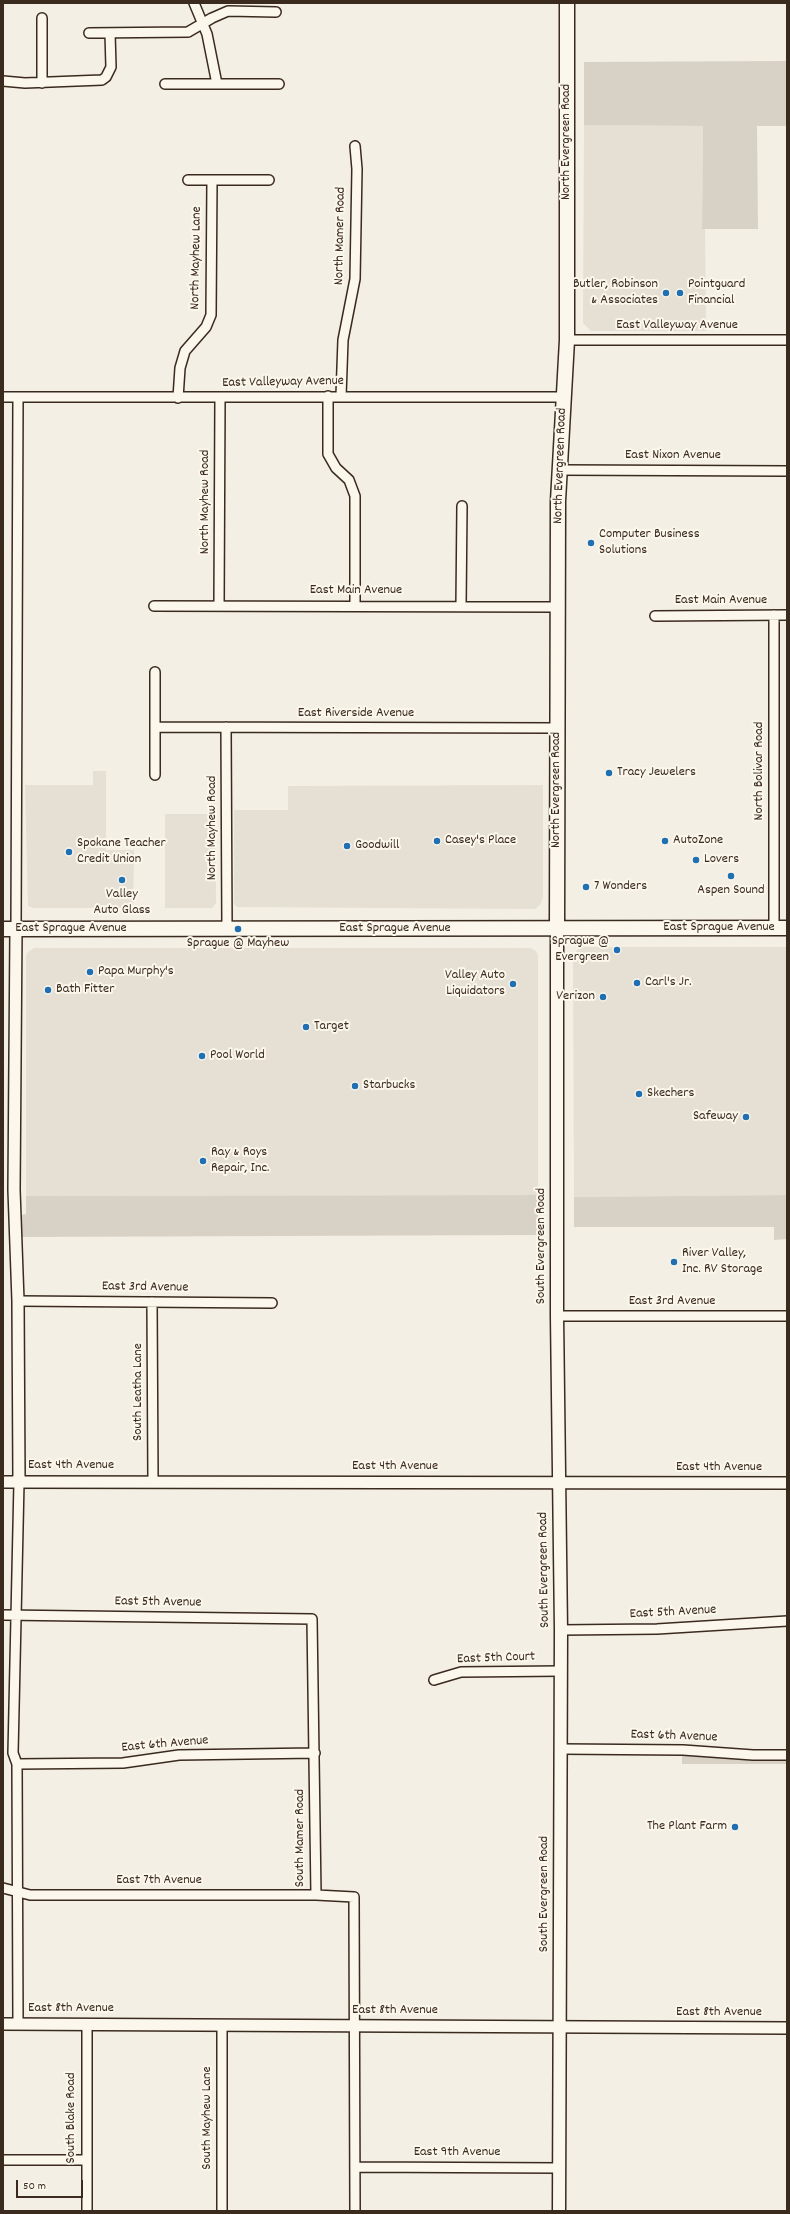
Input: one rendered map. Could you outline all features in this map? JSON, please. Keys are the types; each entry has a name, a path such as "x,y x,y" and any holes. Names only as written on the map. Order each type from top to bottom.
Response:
{"main road":[{"name":"North Evergreen Road","path":"557,929 557,728 560,470 567,340 567,3"},
{"name":"East Sprague Avenue","path":"10,929 780,928"},
{"name":"South Evergreen Road","path":"557,929 557,1316 561,1630 559,2211"}],"street":[{"path":"194,3 204,23 217,84"},
{"path":"89,33 188,32 220,13 228,11 276,12"},
{"path":"42,18 42,83"},
{"path":"3,82 42,83 102,80 106,77 111,67 110,33"},
{"path":"165,84 279,84"},
{"name":"North Mamer Road","path":"341,396 343,340 355,279 355,146"},
{"path":"188,180 269,180"},
{"name":"North Mayhew Lane","path":"178,398 180,368 185,351 206,327 212,315 212,180"},
{"name":"East Valleyway Avenue","path":"567,340 787,340"},
{"path":"328,396 328,454 336,468 349,480 355,496 355,605"},
{"name":"East Valleyway Avenue","path":"3,397 564,397"},
{"path":"18,397 10,929 14,1190 18,1300 18,1482 13,1753 17,1764 18,2024"},
{"name":"North Mayhew Road","path":"219,605 220,398"},
{"name":"East Nixon Avenue","path":"560,470 787,471"},
{"path":"461,606 462,506"},
{"name":"East Main Avenue","path":"154,606 355,605 558,607"},
{"name":"North Bolivar Road","path":"774,615 780,928"},
{"name":"East Main Avenue","path":"654,616 787,615"},
{"path":"155,672 155,775"},
{"name":"East Riverside Avenue","path":"155,727 557,728"},
{"name":"North Mayhew Road","path":"226,727 227,929"},
{"name":"East 3rd Avenue","path":"18,1300 272,1303"},
{"name":"South Leatha Lane","path":"152,1302 153,1481"},
{"name":"East 3rd Avenue","path":"557,1316 787,1316"},
{"name":"East 4th Avenue","path":"3,1482 787,1483"},
{"name":"East 5th Avenue","path":"3,1615 312,1619"},
{"name":"South Mamer Road","path":"312,1619 316,1895 354,1897 353,2026 355,2211"},
{"name":"East 5th Avenue","path":"561,1630 657,1629 787,1621"},
{"name":"East 5th Court","path":"434,1680 461,1672 561,1671"},
{"name":"East 6th Avenue","path":"561,1750 683,1750 753,1755 787,1755"},
{"path":"3,1753 13,1753"},
{"name":"East 6th Avenue","path":"17,1764 123,1763 179,1755 315,1754"},
{"name":"East 7th Avenue","path":"3,1888 30,1895 316,1895"},
{"name":"East 8th Avenue","path":"3,2024 787,2028"},
{"name":"South Blake Road","path":"87,2024 87,2211"},
{"name":"South Mayhew Lane","path":"222,2025 222,2211"},
{"path":"3,2160 87,2160"},
{"name":"East 9th Avenue","path":"355,2167 559,2168"}],"shaded area":[{"path":"787,61 787,126 757,126 758,229 702,229 703,126 584,125 584,62"},
{"path":"584,125 703,126 702,229 705,229 706,331 591,331 583,323"},
{"path":"93,771 106,771 106,850 134,850 133,908 33,908 28,906 25,785 93,785"},
{"path":"543,785 543,898 540,905 535,909 237,907 234,904 234,810 288,810 288,786"},
{"path":"165,814 215,814 216,903 212,908 165,908"},
{"path":"583,947 787,947 787,1195 574,1197 573,956 578,949"},
{"path":"34,948 530,948 536,951 538,955 538,1195 26,1196 26,957 27,953"},
{"path":"538,1195 538,1235 20,1237 20,1215 26,1214 26,1196"},
{"path":"787,1195 787,1239 774,1240 774,1227 574,1227 574,1197"},
{"path":"682,1754 787,1759 787,1764 682,1764"}],"place":[{"name":"Butler, Robinson & Associates","path":"666,293"},
{"name":"Pointguard Financial","path":"680,293"},
{"name":"Computer Business Solutions","path":"591,543"},
{"name":"Tracy Jewelers","path":"609,773"},
{"name":"Casey's Place","path":"437,841"},
{"name":"AutoZone","path":"665,841"},
{"name":"Goodwill","path":"347,846"},
{"name":"Spokane Teacher Credit Union","path":"69,852"},
{"name":"Lovers","path":"696,860"},
{"name":"Aspen Sound","path":"731,876"},
{"name":"Valley Auto Glass","path":"122,880"},
{"name":"7 Wonders","path":"586,887"},
{"name":"Sprague @ Mayhew","path":"238,929"},
{"name":"Sprague @ Evergreen","path":"617,950"},
{"name":"Papa Murphy's","path":"90,972"},
{"name":"Carl's Jr.","path":"637,983"},
{"name":"Valley Auto Liquidators","path":"513,984"},
{"name":"Bath Fitter","path":"48,990"},
{"name":"Verizon","path":"603,997"},
{"name":"Target","path":"306,1027"},
{"name":"Pool World","path":"202,1056"},
{"name":"Starbucks","path":"355,1086"},
{"name":"Skechers","path":"639,1094"},
{"name":"Safeway","path":"746,1117"},
{"name":"Ray & Roys Repair, Inc.","path":"203,1161"},
{"name":"River Valley, Inc. RV Storage","path":"674,1262"},
{"name":"The Plant Farm","path":"735,1827"}]}
